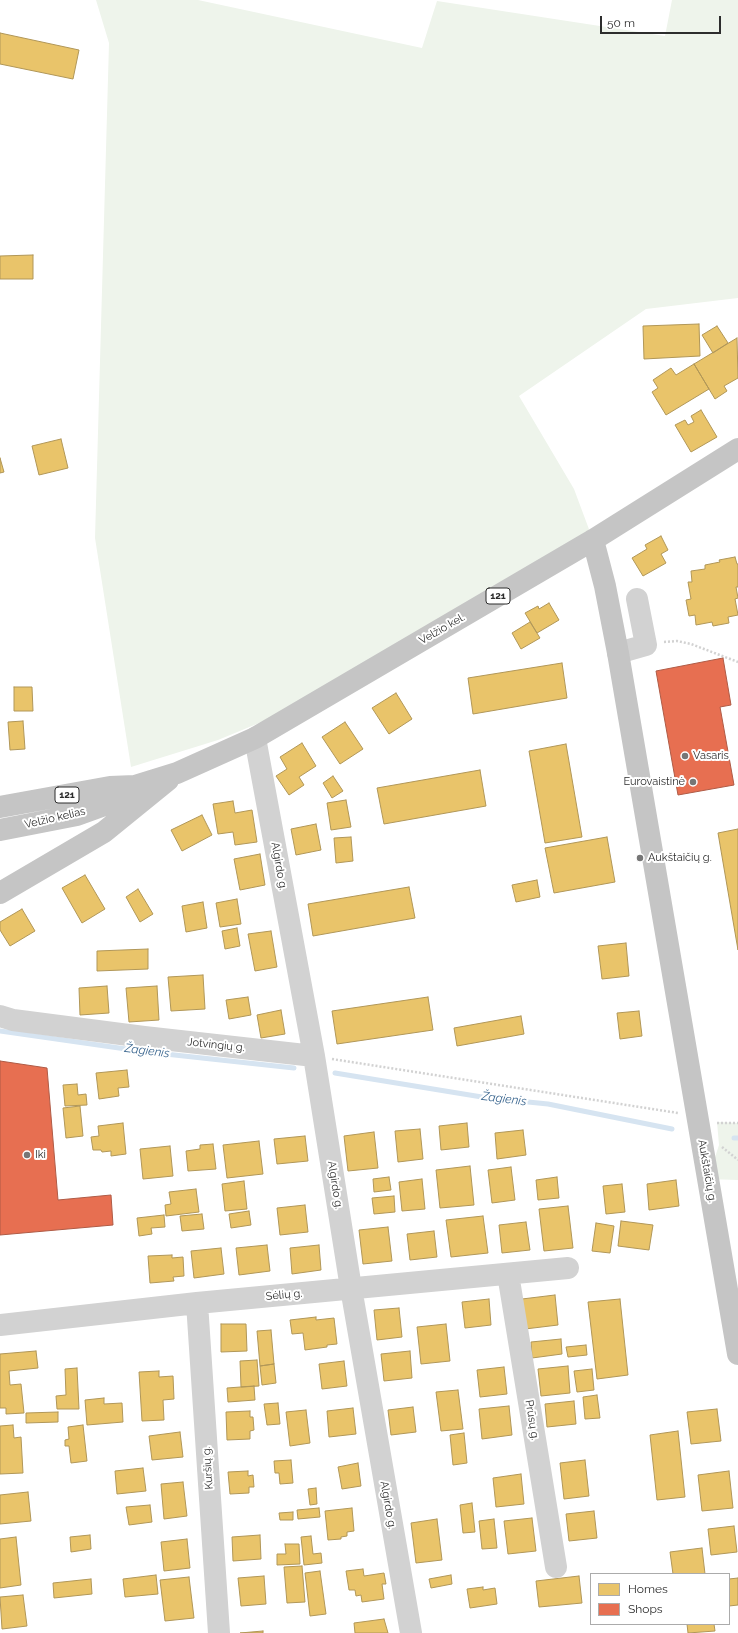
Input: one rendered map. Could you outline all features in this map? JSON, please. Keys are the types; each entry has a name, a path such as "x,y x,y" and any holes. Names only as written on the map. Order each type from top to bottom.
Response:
{"main road":[{"name":"Velžio kel.","path":"135,786 177,773 255,738 594,540 738,449"},
{"name":"Aukštaičių g.","path":"594,540 605,586 618,653 738,1354"},
{"path":"0,893 104,832 177,773"},
{"name":"Velžio kelias","path":"0,807 110,787 135,786"},
{"name":"Velžio kelias","path":"0,830 78,815 113,802 135,786"}],"street":[{"path":"618,653 646,645 637,599"},
{"name":"Algirdo g.","path":"255,738 314,1056 351,1288 410,1633"},
{"name":"Jotvingių g.","path":"0,1016 13,1020 144,1037 314,1056"},
{"name":"Sėlių g.","path":"0,1325 197,1303 568,1268"},
{"name":"Prūsų g.","path":"508,1274 556,1567"},
{"name":"Kuršių g.","path":"197,1303 219,1633"}],"path":[{"path":"646,645 677,641 684,642 738,662"},
{"path":"314,1056 678,1113 679,1120"},
{"path":"718,1130 717,1122 738,1123"},
{"path":"719,1145 738,1160"}],"shaded area":[{"path":"96,0 198,0 422,48 437,1 665,36 672,0 738,0 738,298 646,309 519,396 574,489 593,540 276,716 218,740 131,767 95,538 109,43"},
{"path":"717,1122 738,1123 738,1180 708,1179 719,1145"}],"building: Homes":[{"path":"0,33 79,50 73,79 0,64"},
{"path":"33,255 33,279 0,279 0,256"},
{"path":"699,324 700,356 644,359 643,326"},
{"path":"717,326 728,343 713,353 702,335"},
{"path":"737,338 738,378 724,386 727,391 715,399 694,364"},
{"path":"694,364 709,389 666,415 652,392 658,388 653,380 671,368 676,375"},
{"path":"701,410 717,437 691,452 675,425 685,420 688,425 694,422 691,416"},
{"path":"61,439 68,468 39,475 32,446"},
{"path":"0,458 4,472 0,473"},
{"path":"661,536 668,550 661,554 666,563 643,576 632,558 647,549 645,545"},
{"path":"735,557 738,564 738,587 736,587 738,598 735,599 738,615 728,617 729,623 713,626 712,622 696,625 695,615 689,616 686,600 691,599 688,582 692,582 691,571 705,569 705,565 720,562 719,560"},
{"path":"549,603 559,620 537,633 525,613 538,606 539,609"},
{"path":"530,622 540,638 521,649 512,633"},
{"path":"562,663 567,698 473,714 468,678"},
{"path":"14,687 32,687 33,711 14,711"},
{"path":"396,693 412,719 389,734 372,708"},
{"path":"23,721 25,749 10,750 8,722"},
{"path":"345,722 363,749 340,764 322,737"},
{"path":"302,743 316,766 299,777 304,785 289,795 276,776 287,769 280,757"},
{"path":"566,744 582,837 545,843 529,751"},
{"path":"480,770 486,806 384,824 377,788"},
{"path":"333,776 343,791 332,798 323,783"},
{"path":"346,800 351,827 331,830 327,803"},
{"path":"233,801 235,813 252,810 257,842 235,845 233,832 218,834 213,804"},
{"path":"202,815 212,835 182,851 171,830"},
{"path":"316,824 321,850 296,855 291,829"},
{"path":"738,829 738,950 718,833"},
{"path":"351,837 353,861 336,863 334,838"},
{"path":"607,837 615,882 554,893 545,848"},
{"path":"260,854 265,885 240,890 234,859"},
{"path":"85,875 105,909 82,923 62,888"},
{"path":"537,880 540,897 516,902 512,885"},
{"path":"409,887 415,918 313,936 308,904"},
{"path":"138,889 153,914 140,922 126,897"},
{"path":"237,899 241,924 220,927 216,903"},
{"path":"203,902 207,928 186,932 182,906"},
{"path":"22,909 35,931 10,946 0,930 0,922"},
{"path":"237,928 240,946 225,949 222,931"},
{"path":"271,931 277,967 255,971 248,934"},
{"path":"626,943 629,976 602,979 598,946"},
{"path":"148,949 148,969 97,971 97,951"},
{"path":"203,975 205,1009 171,1011 168,977"},
{"path":"107,986 109,1013 80,1015 79,988"},
{"path":"157,986 159,1020 129,1022 126,988"},
{"path":"248,997 251,1015 229,1019 226,1000"},
{"path":"428,997 433,1030 337,1044 332,1011"},
{"path":"281,1010 285,1034 261,1038 257,1015"},
{"path":"639,1011 642,1036 620,1039 617,1013"},
{"path":"521,1016 524,1034 457,1046 454,1028"},
{"path":"127,1070 129,1087 118,1088 119,1096 99,1099 96,1073"},
{"path":"77,1084 78,1095 86,1094 87,1105 65,1106 63,1085"},
{"path":"80,1106 83,1136 66,1138 63,1108"},
{"path":"123,1123 126,1154 111,1156 111,1151 102,1152 101,1150 93,1150 91,1137 99,1136 98,1126"},
{"path":"467,1123 469,1147 441,1150 439,1126"},
{"path":"420,1129 423,1159 398,1162 395,1131"},
{"path":"523,1130 526,1155 497,1159 495,1133"},
{"path":"374,1132 378,1168 348,1171 344,1136"},
{"path":"305,1136 308,1161 277,1164 274,1139"},
{"path":"259,1141 263,1174 227,1178 223,1145"},
{"path":"213,1144 216,1169 188,1171 186,1151 200,1149 200,1145"},
{"path":"170,1146 173,1176 143,1179 140,1149"},
{"path":"470,1166 474,1205 440,1208 436,1170"},
{"path":"511,1167 515,1200 492,1203 488,1170"},
{"path":"389,1177 391,1190 374,1192 373,1179"},
{"path":"557,1177 559,1198 538,1200 536,1180"},
{"path":"422,1179 425,1209 402,1211 399,1182"},
{"path":"676,1180 679,1206 649,1210 647,1184"},
{"path":"244,1181 247,1209 225,1211 222,1184"},
{"path":"622,1184 625,1212 606,1214 603,1186"},
{"path":"196,1189 199,1212 166,1216 165,1205 171,1204 169,1192"},
{"path":"394,1196 395,1212 374,1214 372,1198"},
{"path":"305,1205 308,1232 280,1235 277,1208"},
{"path":"568,1206 573,1248 544,1251 539,1209"},
{"path":"249,1211 251,1225 231,1228 229,1214"},
{"path":"202,1214 204,1229 182,1231 180,1216"},
{"path":"164,1215 165,1227 151,1228 152,1234 139,1236 137,1218"},
{"path":"483,1216 488,1253 451,1257 446,1220"},
{"path":"621,1221 653,1225 649,1250 618,1246"},
{"path":"526,1222 530,1250 502,1253 499,1225"},
{"path":"596,1223 614,1226 610,1253 592,1251"},
{"path":"388,1227 392,1261 363,1264 359,1230"},
{"path":"434,1231 437,1257 410,1260 407,1234"},
{"path":"267,1245 270,1271 239,1275 236,1248"},
{"path":"319,1245 321,1270 292,1274 290,1248"},
{"path":"221,1248 224,1274 194,1278 191,1251"},
{"path":"172,1255 172,1258 183,1257 184,1276 173,1277 174,1281 150,1283 148,1256"},
{"path":"555,1295 558,1325 525,1329 522,1299"},
{"path":"489,1299 491,1325 465,1328 462,1302"},
{"path":"620,1299 628,1375 597,1379 588,1302"},
{"path":"399,1308 402,1337 377,1340 374,1310"},
{"path":"316,1317 316,1320 334,1318 337,1344 305,1350 303,1333 292,1334 290,1320"},
{"path":"221,1324 246,1324 247,1351 221,1352"},
{"path":"446,1324 450,1361 421,1364 417,1327"},
{"path":"271,1330 274,1364 260,1366 257,1331"},
{"path":"561,1339 562,1354 532,1358 531,1342"},
{"path":"586,1345 587,1355 568,1357 566,1347"},
{"path":"36,1351 38,1368 9,1371 10,1385 21,1384 24,1413 6,1414 6,1408 0,1408 0,1354"},
{"path":"410,1351 412,1378 384,1381 381,1354"},
{"path":"257,1360 259,1386 241,1387 240,1361"},
{"path":"344,1361 347,1386 322,1389 319,1364"},
{"path":"274,1364 276,1383 262,1385 260,1366"},
{"path":"568,1366 570,1393 541,1396 538,1369"},
{"path":"504,1367 507,1394 480,1397 477,1370"},
{"path":"77,1368 79,1409 57,1409 56,1396 66,1395 65,1369"},
{"path":"592,1369 594,1390 577,1392 574,1371"},
{"path":"159,1371 159,1377 173,1376 174,1399 163,1400 164,1420 142,1421 139,1372"},
{"path":"254,1386 255,1400 228,1402 227,1388"},
{"path":"458,1390 463,1429 441,1431 436,1392"},
{"path":"597,1395 600,1418 585,1419 583,1397"},
{"path":"104,1398 104,1404 122,1403 123,1422 87,1425 85,1400"},
{"path":"574,1401 576,1424 547,1427 545,1404"},
{"path":"278,1403 280,1424 267,1425 264,1404"},
{"path":"509,1406 512,1435 482,1439 479,1409"},
{"path":"413,1407 416,1432 391,1435 388,1410"},
{"path":"353,1408 356,1434 329,1437 327,1411"},
{"path":"717,1409 721,1441 691,1444 687,1412"},
{"path":"306,1410 310,1443 290,1446 286,1412"},
{"path":"250,1411 250,1417 253,1417 254,1430 250,1431 250,1439 227,1440 226,1412"},
{"path":"58,1412 58,1422 26,1423 26,1413"},
{"path":"13,1425 14,1438 21,1437 23,1473 0,1474 0,1426"},
{"path":"83,1425 87,1461 71,1463 69,1446 65,1446 65,1440 69,1439 68,1427"},
{"path":"678,1431 685,1497 657,1500 650,1435"},
{"path":"180,1432 183,1457 152,1460 149,1436"},
{"path":"464,1433 467,1463 453,1465 450,1435"},
{"path":"291,1460 293,1483 280,1484 279,1473 275,1473 274,1461"},
{"path":"585,1460 589,1496 564,1499 560,1463"},
{"path":"358,1463 361,1486 342,1489 338,1467"},
{"path":"143,1468 146,1491 117,1494 115,1471"},
{"path":"248,1471 248,1476 253,1475 254,1487 249,1487 249,1493 230,1494 228,1472"},
{"path":"729,1471 733,1508 702,1511 698,1475"},
{"path":"521,1474 524,1504 496,1507 493,1478"},
{"path":"183,1482 187,1516 164,1519 161,1484"},
{"path":"316,1488 317,1504 310,1505 308,1489"},
{"path":"28,1492 31,1521 0,1524 0,1495"},
{"path":"472,1503 475,1532 463,1533 460,1505"},
{"path":"150,1505 152,1522 129,1525 126,1507"},
{"path":"319,1508 320,1517 298,1519 297,1510"},
{"path":"352,1508 354,1531 347,1532 347,1536 341,1537 341,1539 328,1540 325,1511"},
{"path":"594,1511 597,1538 569,1541 566,1514"},
{"path":"293,1512 293,1520 280,1520 279,1513"},
{"path":"532,1518 536,1551 508,1554 504,1521"},
{"path":"437,1519 442,1560 416,1563 411,1523"},
{"path":"494,1519 497,1548 482,1549 479,1521"},
{"path":"734,1526 737,1552 711,1555 708,1529"},
{"path":"90,1535 91,1549 71,1552 70,1537"},
{"path":"260,1535 261,1559 233,1561 232,1537"},
{"path":"311,1536 313,1554 321,1553 322,1563 304,1565 301,1537"},
{"path":"16,1537 21,1585 0,1588 0,1539"},
{"path":"187,1539 190,1568 164,1571 161,1542"},
{"path":"285,1544 299,1544 300,1564 277,1565 277,1554 286,1554"},
{"path":"702,1548 705,1573 673,1573 670,1552"},
{"path":"302,1566 305,1602 287,1603 284,1567"},
{"path":"363,1569 364,1576 384,1573 386,1584 382,1584 384,1599 362,1602 361,1595 356,1596 355,1590 349,1590 346,1571"},
{"path":"320,1571 326,1614 310,1616 305,1573"},
{"path":"156,1575 158,1594 125,1597 123,1579"},
{"path":"451,1575 452,1584 431,1588 429,1579"},
{"path":"264,1576 266,1604 241,1606 238,1578"},
{"path":"579,1576 582,1603 539,1607 536,1581"},
{"path":"189,1577 194,1618 165,1621 160,1580"},
{"path":"738,1578 738,1605 730,1606 730,1579"},
{"path":"91,1579 92,1594 54,1598 53,1583"},
{"path":"483,1587 483,1590 495,1588 497,1604 470,1608 467,1589"},
{"path":"23,1595 27,1626 2,1629 0,1597"},
{"path":"384,1619 388,1633 355,1633 354,1623"},
{"path":"687,1625 714,1625 715,1631 688,1633"},
{"path":"263,1631 263,1633 240,1633"}],"building: Shops":[{"path":"723,658 731,705 720,707 734,785 678,795 656,671"},
{"name":"Iki","path":"0,1061 47,1068 58,1200 111,1195 113,1225 0,1235"}],"waterway":[{"name":"Žagienis","path":"0,1031 147,1052 294,1068"},
{"name":"Žagienis","path":"335,1073 488,1098 548,1104 672,1129"}],"place":[{"name":"Vasaris","path":"685,756"},
{"name":"Eurovaistinė","path":"693,782"},
{"name":"Aukštaičių g.","path":"640,858"},
{"name":"Iki","path":"27,1155"}]}
